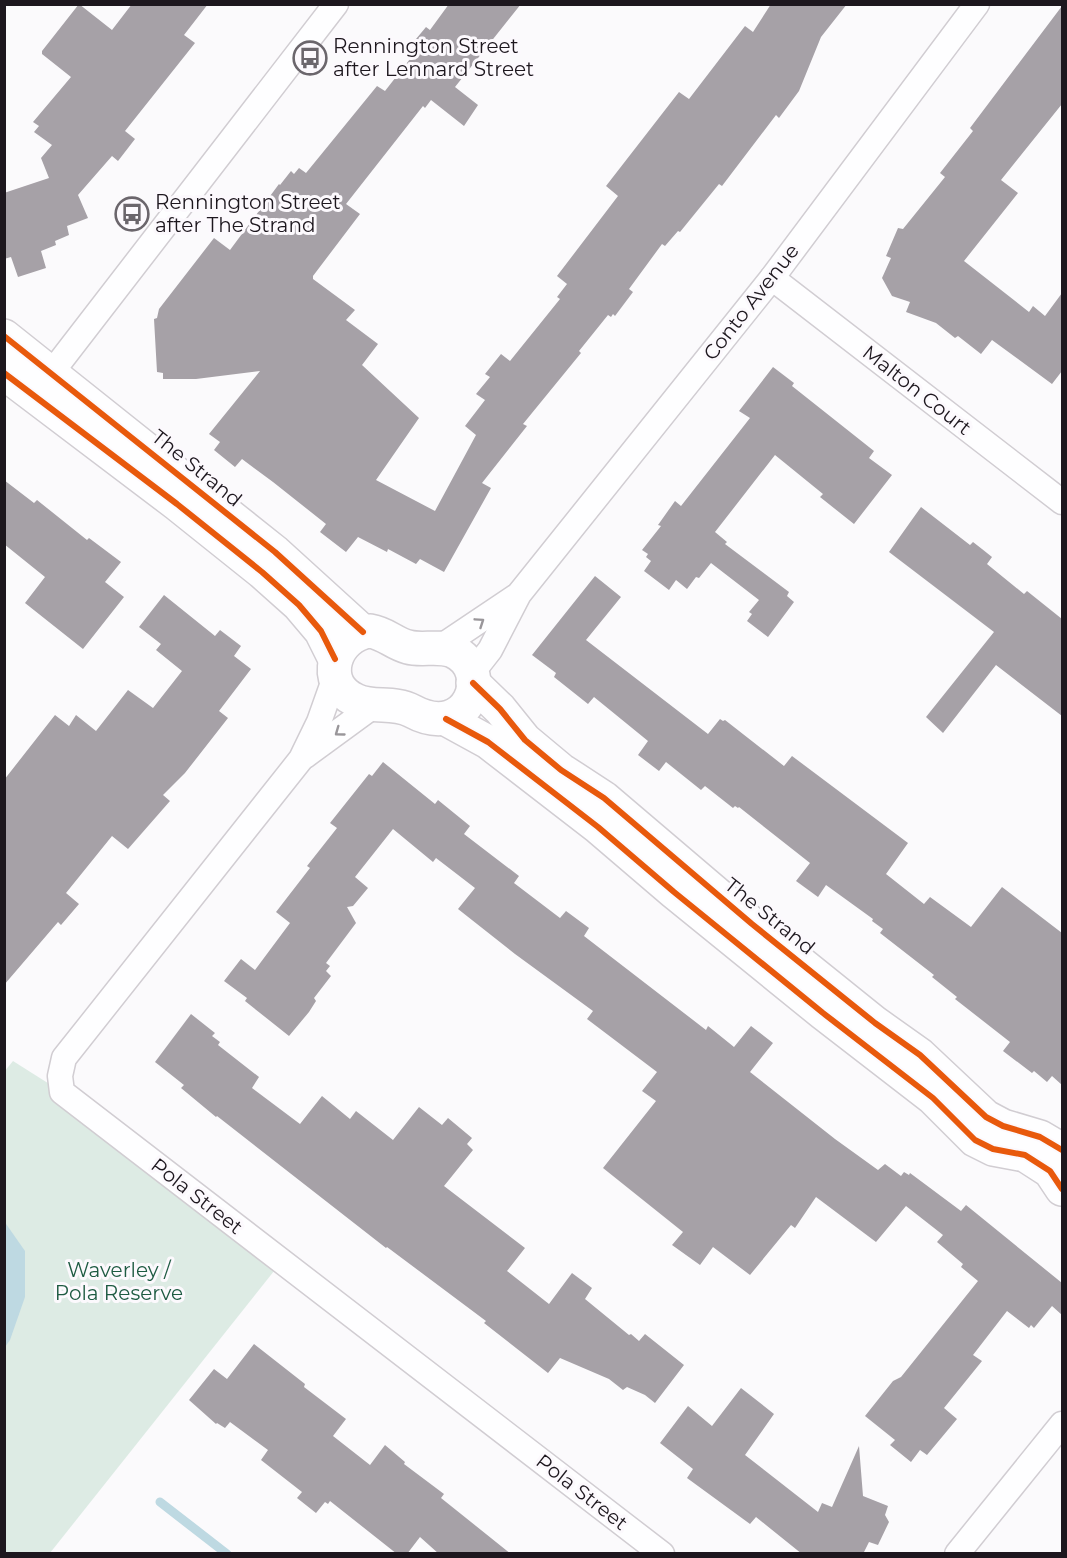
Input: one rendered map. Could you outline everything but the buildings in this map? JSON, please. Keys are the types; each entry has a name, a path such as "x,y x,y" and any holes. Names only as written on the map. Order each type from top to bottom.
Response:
{"street":[{"path":"43,383 336,4"},
{"name":"Conto Avenue","path":"473,678 519,594 772,278 977,4"},
{"name":"Malton Court","path":"772,278 1062,502"},
{"name":"The Strand","path":"4,336 43,383 177,504 262,572 299,605 321,630 342,690 354,700 402,706 431,720 446,719"},
{"name":"The Strand","path":"4,373 43,383 275,552 363,632"},
{"name":"Conto Avenue","path":"439,648 519,594"},
{"path":"335,668 344,643 363,632 385,634 411,648 439,648"},
{"name":"The Strand","path":"439,648 453,651 465,660 473,678 525,740 561,770 604,798 752,924 875,1023 920,1055 986,1117 1003,1126 1040,1137 1062,1150"},
{"name":"Pola Street","path":"335,668 320,722 301,759 64,1058 60,1076 62,1092 662,1554"},
{"path":"446,719 465,708 472,695 473,678"},
{"name":"Pola Street","path":"301,759 376,704"},
{"path":"446,719 488,742 598,827 823,1013 933,1098 975,1140 993,1149 1024,1155 1050,1172 1062,1189"},
{"path":"957,1554 1062,1424"}],"green space":[{"name":"Waverley / Pola Reserve","path":"13,1061 62,1092 282,1261 50,1553 5,1553 4,1072"}],"water":[{"path":"4,1221 25,1251 25,1297 10,1340 5,1347"}],"waterway":[{"path":"160,1502 227,1554"}],"cycle path":[{"path":"4,336 275,552 363,632"},
{"path":"4,373 177,504 262,572 299,605 321,631 335,659"},
{"path":"473,683 500,709 525,740 561,770 604,798 752,924 875,1023 920,1055 986,1117 1003,1126 1040,1137 1062,1150"},
{"path":"446,719 488,742 598,827 823,1013 933,1098 975,1140 993,1149 1025,1155 1050,1171 1062,1189"}],"place":[{"name":"Rennington Street after Lennard Street","path":"310,58"},
{"name":"Rennington Street after The Strand","path":"132,214"}]}
